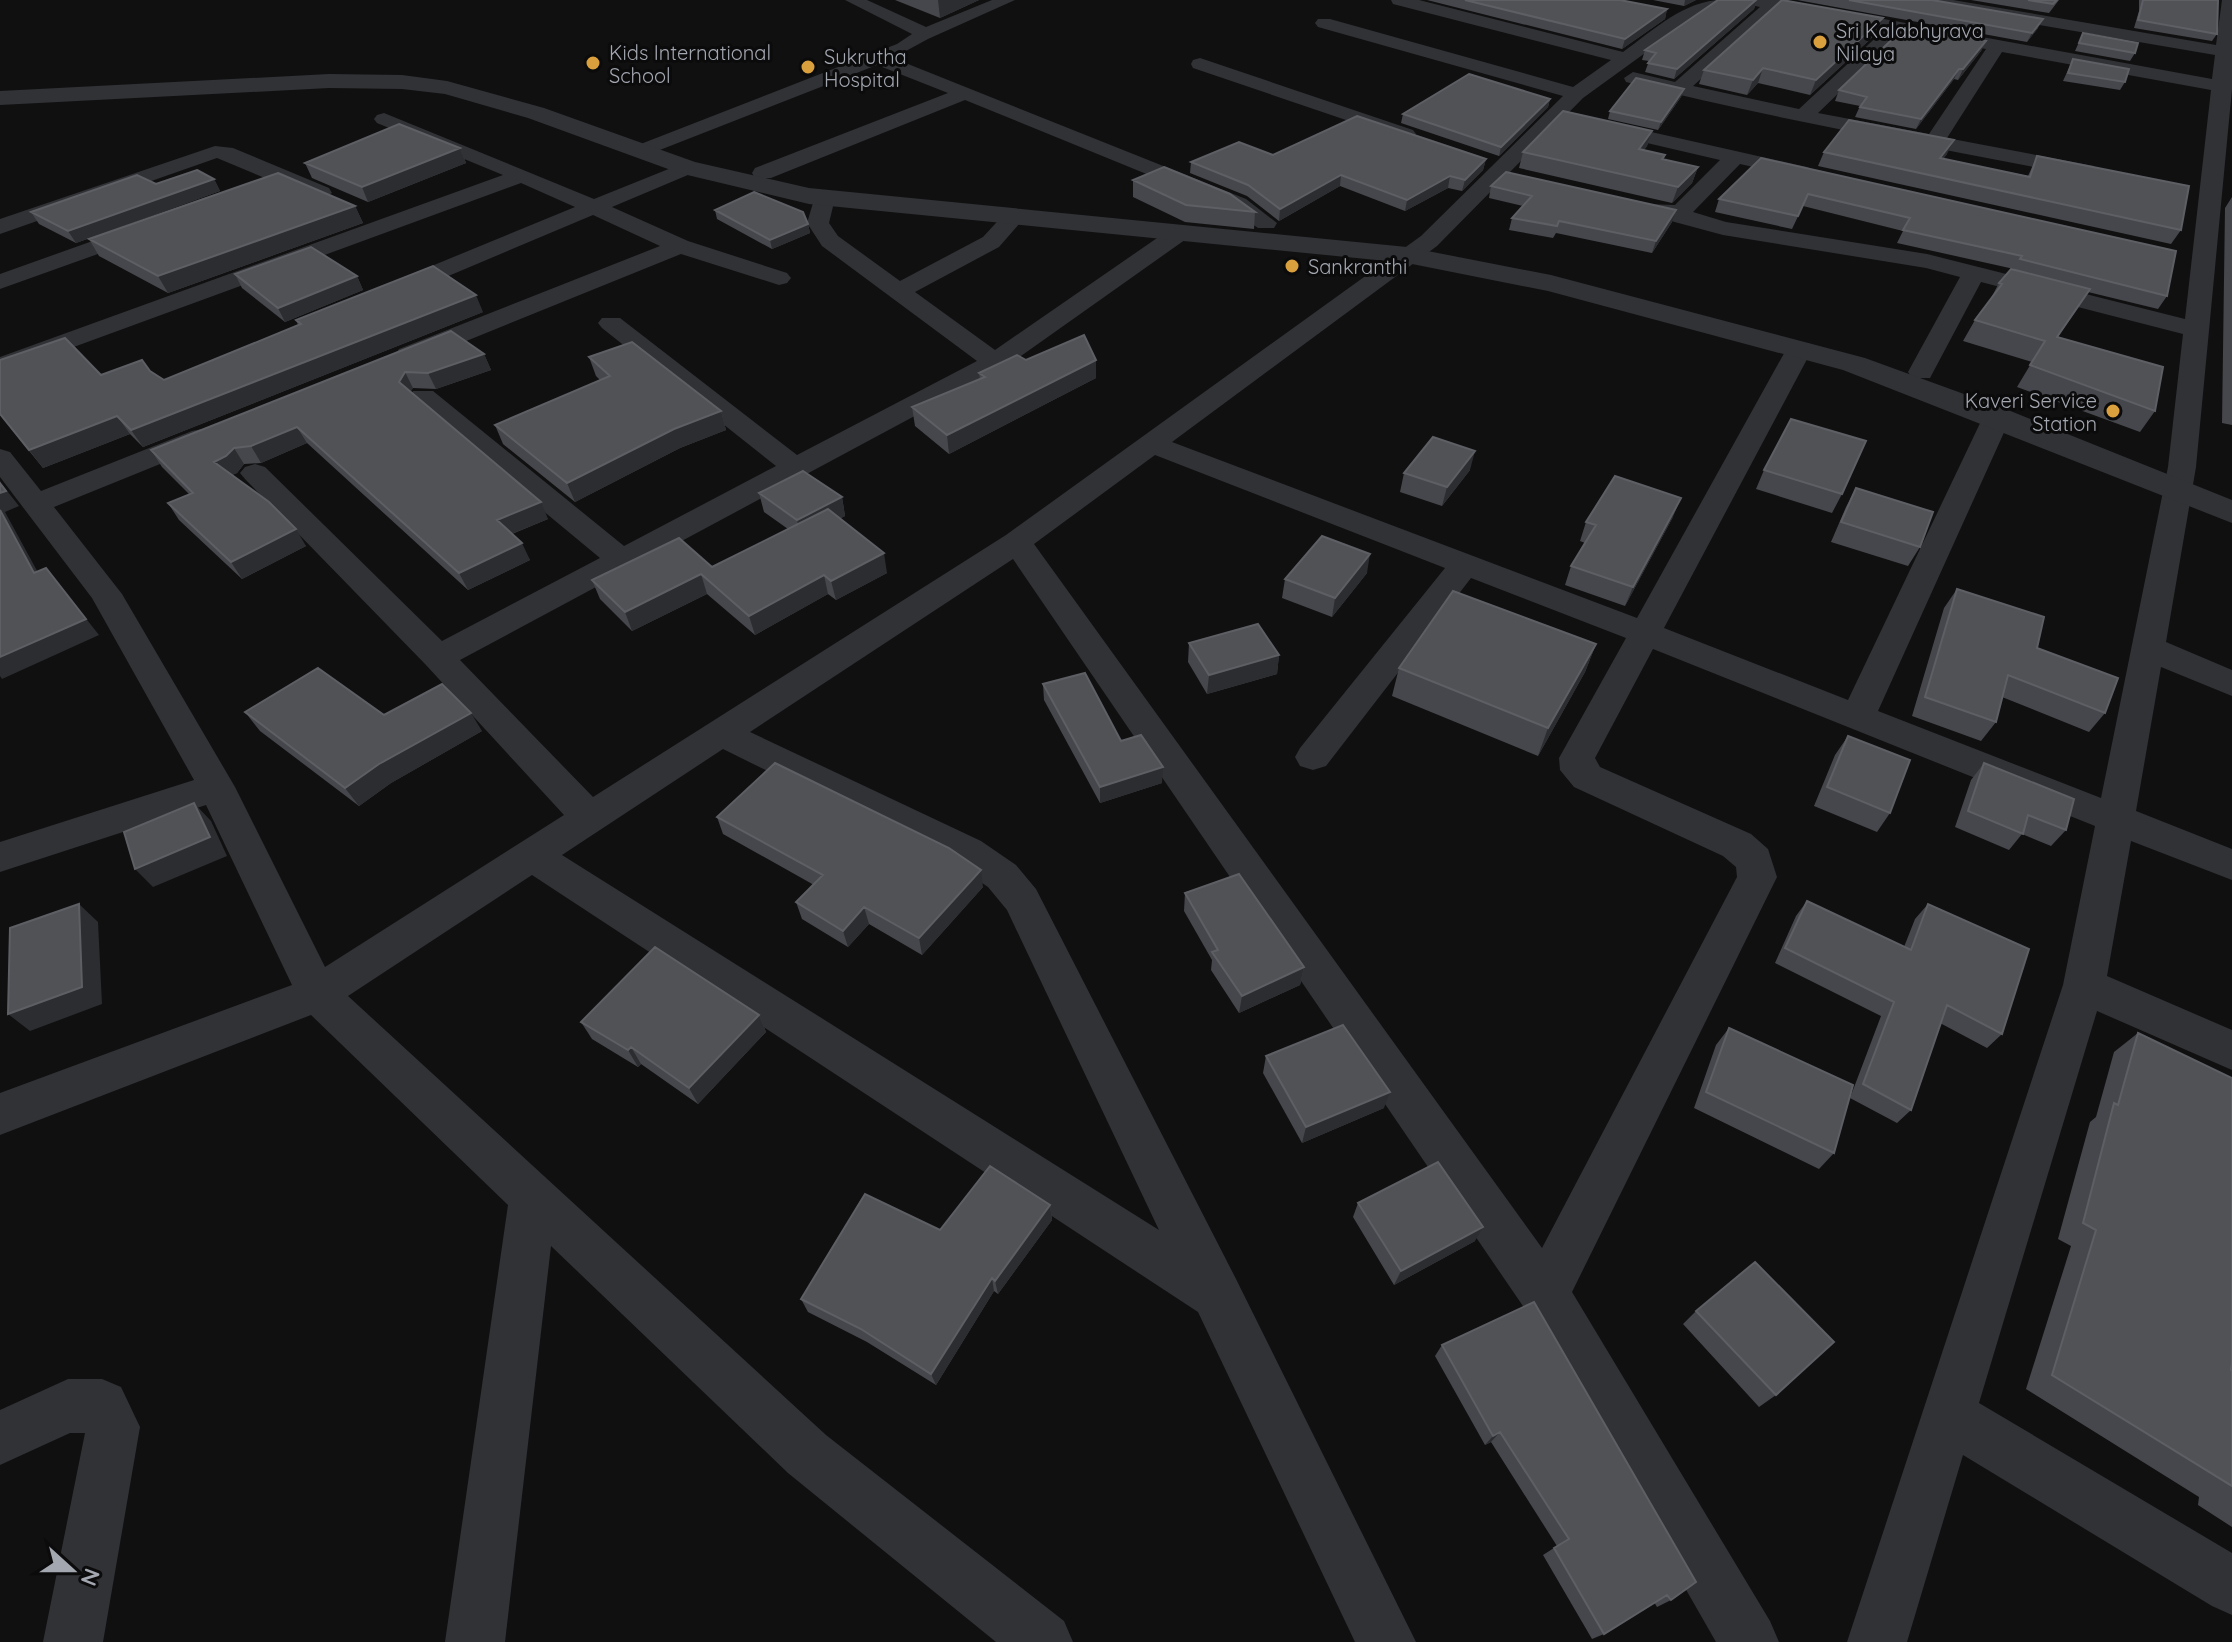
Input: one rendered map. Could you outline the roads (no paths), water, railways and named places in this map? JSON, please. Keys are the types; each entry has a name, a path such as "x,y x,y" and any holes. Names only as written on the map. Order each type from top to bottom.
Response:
{"street":[{"path":"853,0 919,30 922,35"},
{"path":"651,147 903,48 922,35 1007,0"},
{"path":"1399,0 1624,58"},
{"path":"0,1114 317,994 1017,542 1418,248 1576,94 1686,15 1715,0"},
{"path":"1752,0 2224,87"},
{"path":"1923,0 1988,6 2227,52"},
{"path":"1877,1642 2084,985 2179,479 2197,330 2200,194 2224,87 2230,0"},
{"path":"1678,89 1773,4"},
{"path":"1657,9 1686,15"},
{"path":"2102,30 2114,10"},
{"path":"1324,23 1576,94"},
{"path":"1803,116 1896,28"},
{"path":"1934,142 1997,46"},
{"path":"876,58 1238,204 1266,223"},
{"path":"1200,64 1432,142"},
{"path":"0,84 313,71 451,75 500,86 651,147 688,168 824,198 1181,232 1418,248 1800,348 1854,364 2179,479 2232,487"},
{"path":"1607,72 1803,116 2101,175"},
{"path":"0,98 329,81 402,82 447,88 727,166 842,186 1266,223 1546,266 1694,303 1921,372 2179,479 2232,512"},
{"path":"763,173 966,93"},
{"path":"1554,116 1826,177"},
{"path":"384,119 522,175 680,246 779,278"},
{"path":"0,227 215,152 226,152 339,201"},
{"path":"1475,157 1528,180"},
{"path":"1674,213 1680,212 1735,157"},
{"path":"377,297 688,168"},
{"path":"0,366 522,175"},
{"path":"254,189 284,178"},
{"path":"2200,194 2232,200"},
{"path":"824,198 818,223 830,241 995,362"},
{"path":"1633,204 1723,228 1871,251 1974,272 2197,330"},
{"path":"366,213 393,224"},
{"path":"899,291 991,242 1015,216"},
{"path":"0,282 165,222"},
{"path":"438,657 995,362 1181,232"},
{"path":"388,363 680,246"},
{"path":"1921,372 1974,272"},
{"path":"611,323 796,468"},
{"path":"1545,1294 1757,877 1754,860 1737,845 1587,777 1578,770 1577,758 1800,348"},
{"path":"423,397 623,561"},
{"path":"1857,718 1997,417"},
{"path":"36,504 227,428"},
{"path":"1150,443 2114,816 2232,865"},
{"path":"0,458 106,594 216,787 317,994 807,1454 1043,1642"},
{"path":"255,473 438,657 590,818"},
{"path":"1017,542 1545,1294 1749,1642"},
{"path":"1313,757 1465,564"},
{"path":"2147,647 2232,684"},
{"path":"721,733 967,852 1002,876 1022,900 1386,1642"},
{"path":"0,857 216,787"},
{"path":"531,855 1217,1295"},
{"path":"2084,985 2232,1051"},
{"path":"475,1642 533,1197"},
{"path":"0,1438 68,1406 102,1406 113,1427 73,1642"},
{"path":"1948,1415 2232,1586"}],"place":[{"name":"Sri Kalabhyrava Nilaya","path":"1820,42"},
{"name":"Kids International School","path":"593,63"},
{"name":"Sukrutha Hospital","path":"808,67"},
{"name":"Sankranthi","path":"1292,266"},
{"name":"Kaveri Service Station","path":"2113,411"}]}
